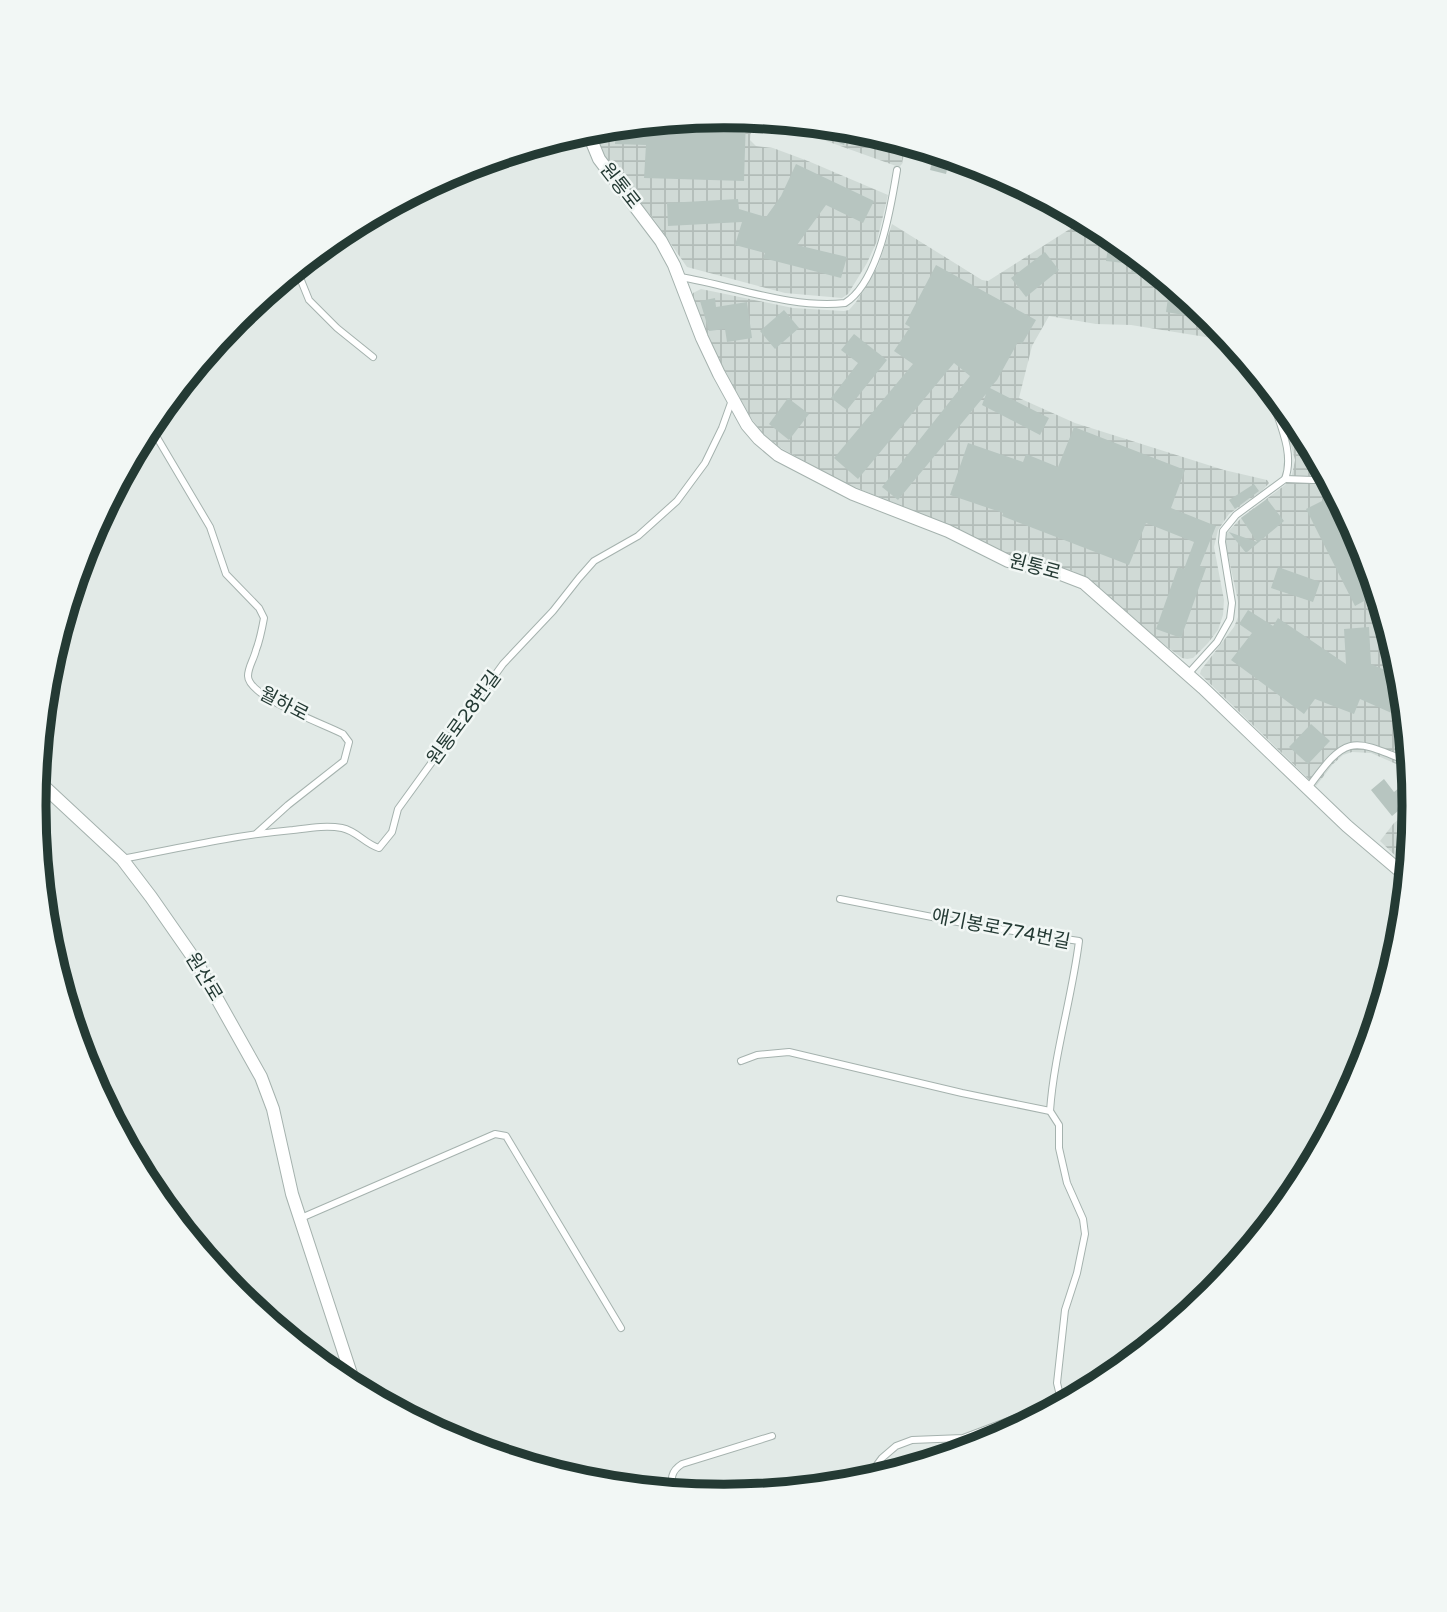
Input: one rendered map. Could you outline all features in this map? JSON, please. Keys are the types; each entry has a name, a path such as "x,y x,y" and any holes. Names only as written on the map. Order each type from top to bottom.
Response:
{"street":[{"name":"원통로","path":"592,141 599,159 661,241 702,338 732,400 759,439 778,455 853,494 948,531 1008,561 1058,573 1084,583 1188,674 1366,843 1398,868"},
{"name":"원산로","path":"46,789 122,859 197,963 261,1077 273,1109 289,1183 351,1372"}],"lane":[{"path":"678,277 724,285 785,301 845,303 851,300 861,286 878,254 897,170"},
{"path":"300,277 309,300 337,328 373,357"},
{"name":"원통로28번길","path":"122,859 256,834 319,827 342,828 359,835 370,846 379,848 392,832 398,809 503,664 594,561 638,536 677,501 705,463 732,400"},
{"path":"1188,674 1217,642 1230,620 1232,603 1222,542 1223,531 1236,515 1285,479 1288,471 1288,454 1277,415"},
{"name":"월하로","path":"156,436 210,527 226,574 259,608 264,618 247,679 251,687 281,705 343,734 349,742 344,761 256,834"},
{"path":"1285,479 1317,479"},
{"path":"1308,788 1331,758 1351,745 1374,746 1400,758"},
{"name":"애기봉로774번길","path":"840,899 892,907 973,925 1079,941 1052,1083 1050,1111 1059,1125 1059,1148 1067,1183 1083,1219 1085,1234 1077,1273 1065,1310 1059,1357 1060,1394"},
{"path":"741,1061 757,1055 789,1052 949,1091 1050,1111"},
{"path":"301,1218 495,1134 506,1136 621,1328"},
{"path":"876,1466 896,1446 912,1440 962,1438 989,1429"},
{"path":"671,1482 674,1469 682,1464 772,1436"}],"shaded area":[{"path":"679,129 751,129 750,140 756,146 773,148 888,195 877,241 848,294 842,298 785,293 687,267 605,158 598,140"},
{"path":"804,133 856,141 904,153 899,167"},
{"path":"892,224 982,280 988,281 1074,226 1136,268 1171,296 1213,338 1049,316 1032,346 1019,398 1075,423 1224,470 1267,480 1269,483 1262,491 1229,514 1218,530 1214,547 1224,600 1223,615 1218,630 1193,658 1182,658 1092,583 1073,571 997,550 934,519 842,482 779,447 762,433 743,407 705,335 691,298 693,293 701,289 793,308 849,310 878,266"},
{"path":"1284,424 1332,506 1366,588 1388,674 1400,762 1400,766 1371,753 1352,752 1343,755 1333,764 1316,786 1200,674 1234,627 1238,617 1238,601 1226,546 1226,534 1242,517 1285,485 1292,475 1295,460"},
{"path":"1401,817 1399,859 1380,841"}],"building":[{"path":"746,128 744,181 644,178 646,145 615,144 615,137 635,134 679,129"},
{"path":"822,136 846,139 844,145"},
{"path":"932,161 948,167 946,174 930,170"},
{"path":"796,164 874,201 863,223 826,205 797,245 847,257 841,278 763,258 765,253 735,245 742,222 668,226 667,203 738,199 739,209 766,217 781,196"},
{"path":"1108,248 1130,264 1106,261"},
{"path":"1045,252 1059,270 1026,297 1011,278"},
{"path":"936,265 1036,320 1022,344 1018,342 990,388 1049,418 1040,435 982,405 986,394 898,500 882,487 970,376 954,363 858,479 834,458 913,364 894,351 910,327 905,324"},
{"path":"1133,266 1145,275 1131,273"},
{"path":"1169,294 1192,316 1166,312"},
{"path":"715,298 716,307 747,302 752,338 727,342 725,329 709,331 700,301"},
{"path":"784,310 799,328 775,349 760,331"},
{"path":"854,334 887,360 847,410 831,398 858,363 841,350"},
{"path":"788,398 809,414 789,440 769,424"},
{"path":"1074,427 1185,470 1171,508 1216,526 1200,566 1206,568 1181,638 1156,629 1178,567 1184,569 1194,542 1146,523 1129,565 1002,516 1003,513 950,495 968,443 1023,462 1026,454 1058,467"},
{"path":"1254,484 1259,491 1235,509 1229,500"},
{"path":"1328,498 1369,598 1355,606 1306,509"},
{"path":"1267,499 1284,521 1246,553 1229,532 1257,542 1241,518"},
{"path":"1278,567 1320,582 1313,602 1271,588"},
{"path":"1248,610 1273,626 1278,618 1346,664 1344,629 1369,627 1371,664 1387,671 1395,715 1360,699 1354,714 1315,699 1304,714 1231,660 1252,633 1239,624"},
{"path":"1311,724 1330,741 1308,764 1289,747"},
{"path":"1384,779 1394,792 1399,788 1402,816 1398,811 1392,816 1371,790"}]}
